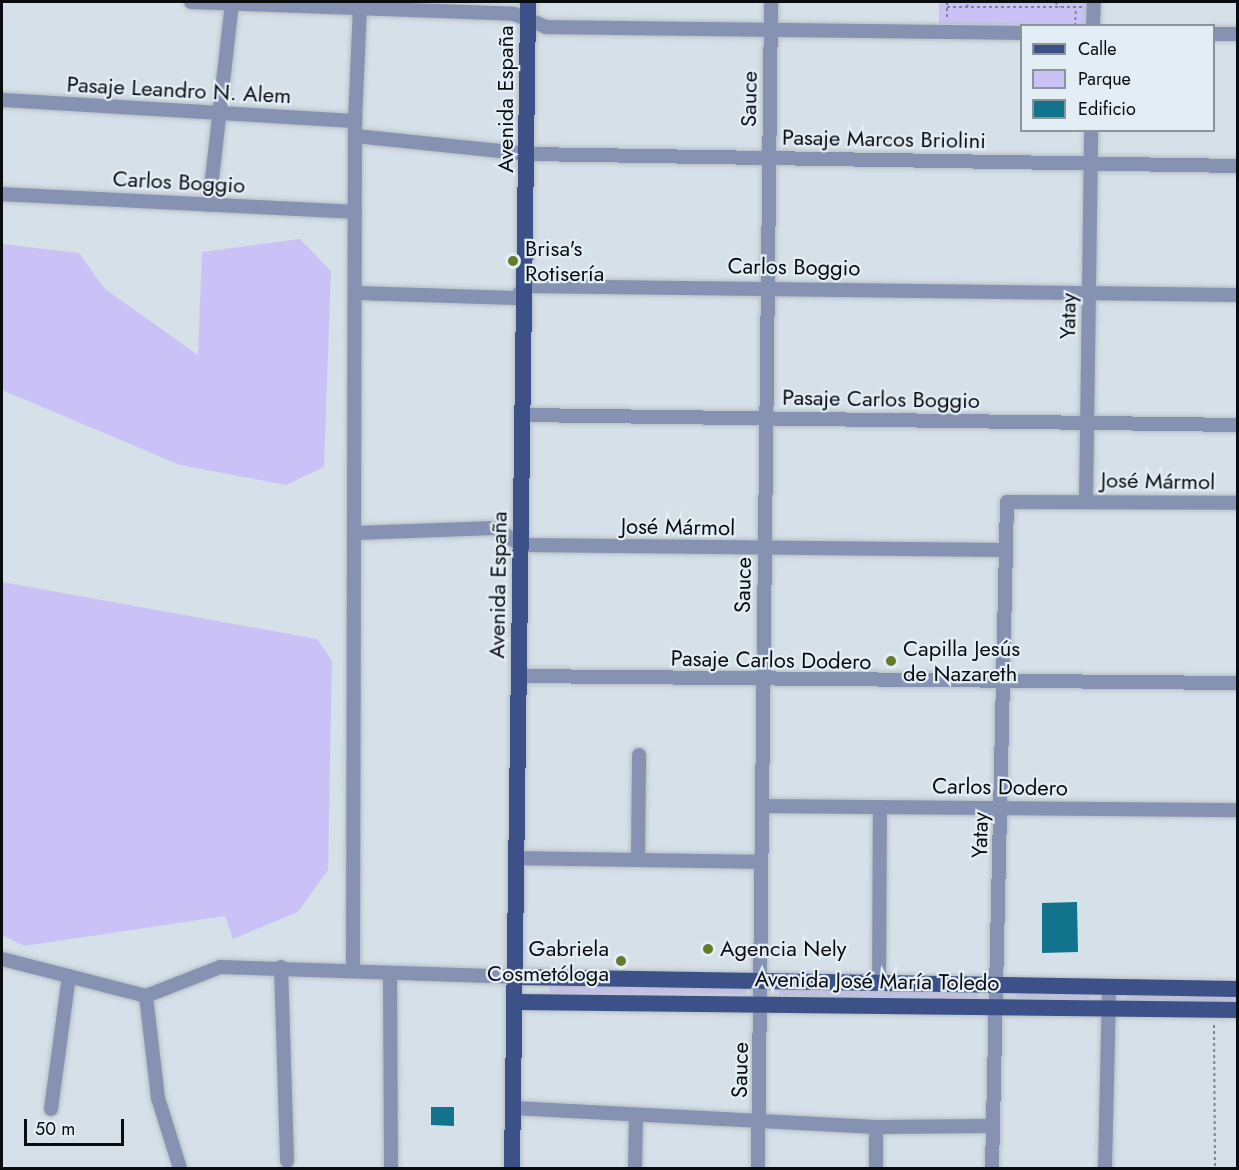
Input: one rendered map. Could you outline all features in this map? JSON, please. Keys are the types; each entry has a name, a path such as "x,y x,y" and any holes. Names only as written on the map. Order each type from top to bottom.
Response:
{"main road":[{"name":"Avenida España","path":"512,1168 529,154 528,2"},
{"name":"Avenida José María Toledo","path":"516,977 996,1006 1238,1010"},
{"name":"Avenida José María Toledo","path":"516,1002 761,992 879,984 1238,989"}],"street":[{"path":"190,2 360,6 514,14 546,27 771,27 1020,33"},
{"path":"209,205 217,114 232,2"},
{"name":"Sauce","path":"758,1168 771,2"},
{"path":"1093,24 1094,3"},
{"path":"353,971 356,533 355,121 360,6"},
{"path":"1215,34 1238,34"},
{"name":"Pasaje Leandro N. Alem","path":"2,100 355,121"},
{"name":"Yatay","path":"1086,501 1091,132"},
{"path":"355,136 529,154"},
{"name":"Pasaje Marcos Briolini","path":"529,154 1238,166"},
{"name":"Carlos Boggio","path":"2,194 355,212"},
{"name":"Carlos Boggio","path":"356,293 516,298 525,286 1238,295"},
{"name":"Pasaje Carlos Boggio","path":"523,415 1238,425"},
{"name":"Yatay","path":"992,1168 1006,502"},
{"name":"José Mármol","path":"1006,502 1238,503"},
{"path":"356,533 495,528 521,545"},
{"name":"José Mármol","path":"521,545 1005,550"},
{"name":"Pasaje Carlos Dodero","path":"519,676 763,682 1238,683"},
{"path":"638,858 639,755"},
{"name":"Carlos Dodero","path":"762,806 1238,810"},
{"path":"879,984 880,807"},
{"path":"516,858 638,858 761,862"},
{"path":"2,959 146,996 220,967 281,967 516,977"},
{"path":"281,967 287,1161"},
{"path":"390,973 391,1168"},
{"path":"51,1109 69,976"},
{"path":"1105,1168 1109,987"},
{"path":"146,996 158,1098 180,1168"},
{"path":"513,1108 622,1111 636,1116 876,1127 993,1126"},
{"path":"635,1168 636,1116"},
{"path":"876,1127 876,1168"}],"path":[{"path":"947,2 947,32"},
{"path":"966,7 972,2"},
{"path":"1054,2 1060,7"},
{"path":"947,7 1076,8 1094,3"},
{"path":"1075,24 1076,8"},
{"path":"1214,1011 1215,1168"}],"green space":[{"path":"939,2 1087,2 1086,24 939,24"},
{"path":"300,239 331,271 324,467 286,485 180,465 2,390 2,244 79,253 105,289 198,355 202,252"},
{"path":"2,582 317,639 332,661 328,870 298,912 233,939 225,916 24,946 2,935"},
{"path":"550,984 746,986 746,994 550,993"},
{"path":"779,989 977,991 978,998 779,996"},
{"path":"1016,990 1090,992 1089,1000 1016,998"},
{"path":"1127,995 1238,996 1237,1002 1126,1001"}],"building":[{"path":"1077,902 1078,952 1042,953 1042,903"},
{"path":"431,1107 454,1107 454,1126 431,1125"}],"place":[{"name":"Brisa's Rotisería","path":"513,261"},
{"name":"Capilla Jesús de Nazareth","path":"891,661"},
{"name":"Agencia Nely","path":"708,949"},
{"name":"Gabriela Cosmetóloga","path":"621,961"}]}
